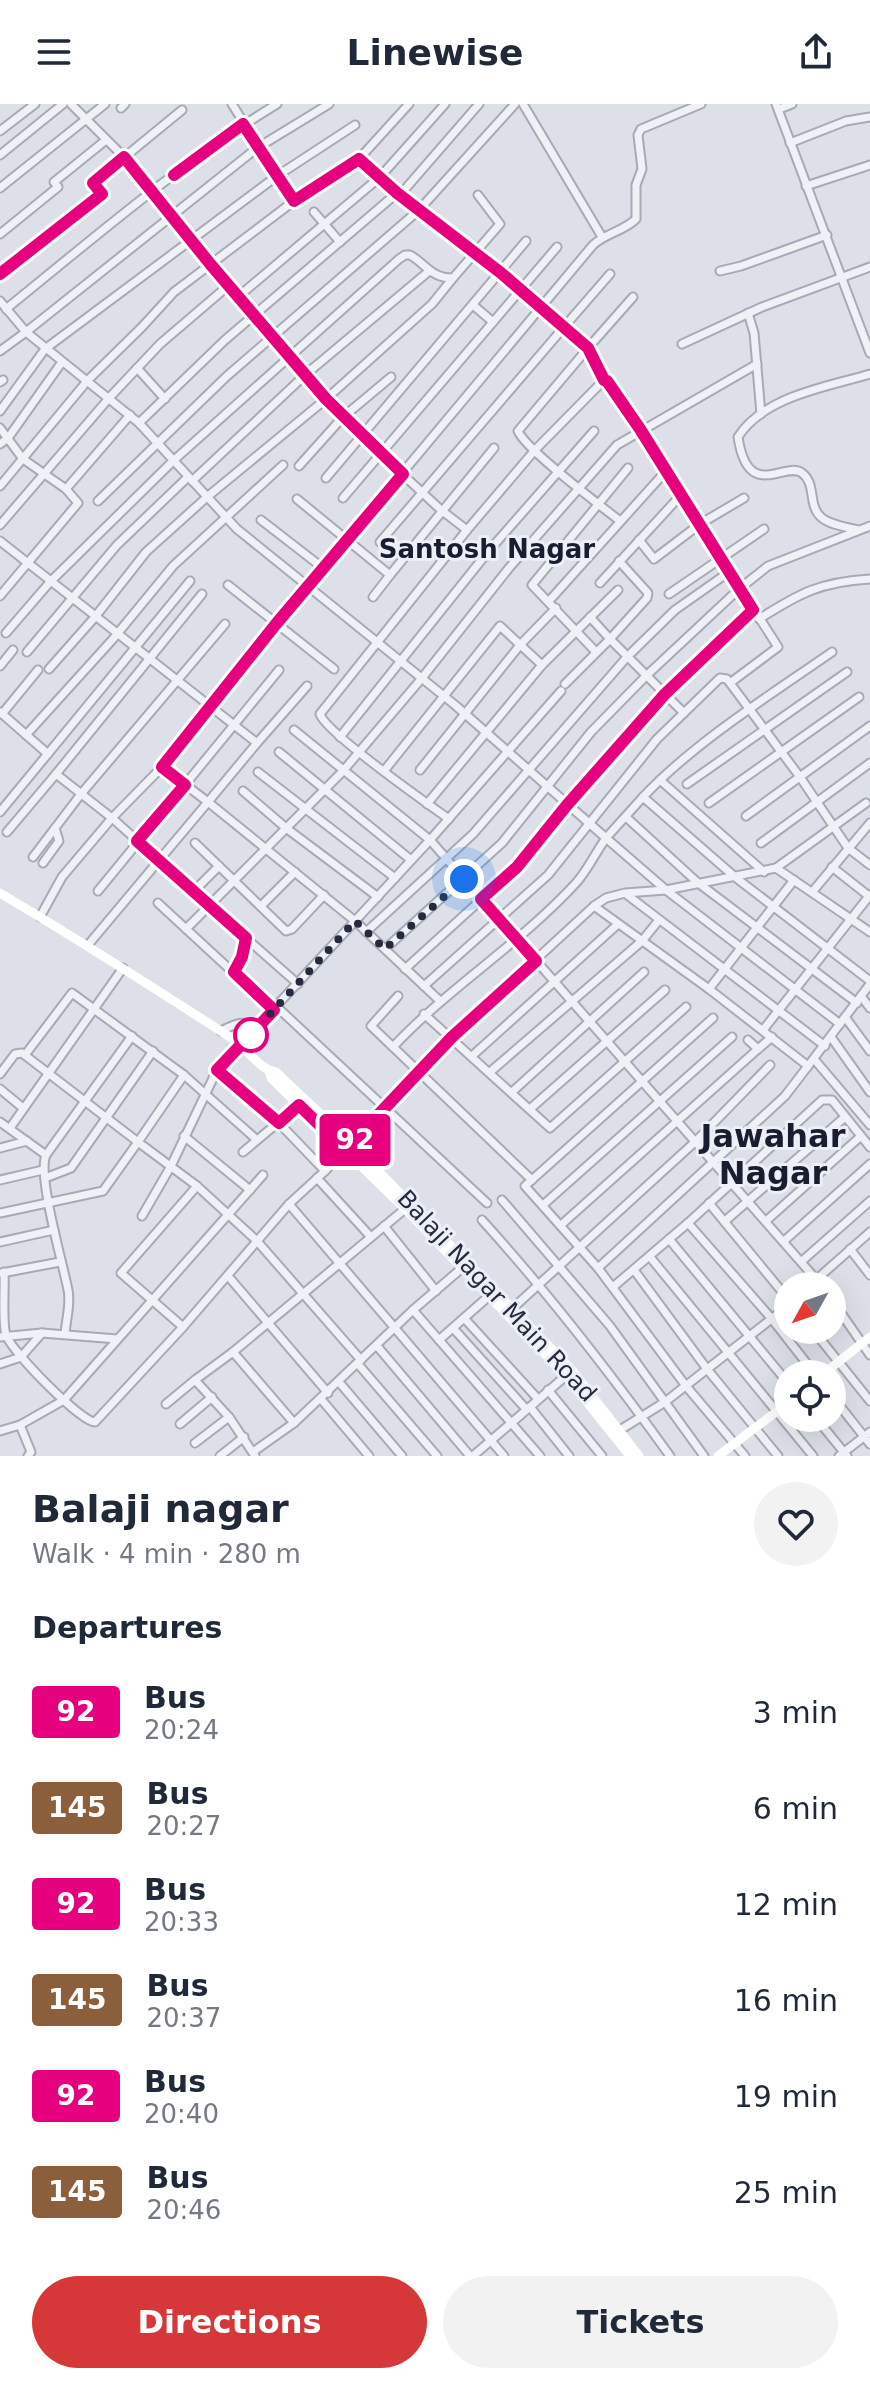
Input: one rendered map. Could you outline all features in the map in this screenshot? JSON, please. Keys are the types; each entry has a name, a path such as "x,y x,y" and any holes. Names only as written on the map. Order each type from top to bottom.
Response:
{"street":[{"path":"0,131 35,104"},
{"path":"0,155 63,104"},
{"path":"0,188 105,104"},
{"path":"232,104 257,148 294,201"},
{"path":"6,309 151,192 243,124 277,104"},
{"path":"0,351 257,148 329,104"},
{"path":"0,486 88,380 174,292 294,201 359,159 409,104"},
{"path":"239,296 380,177 445,104"},
{"path":"139,423 254,314 399,194 479,104"},
{"path":"98,501 227,376 419,210 515,104"},
{"path":"523,104 602,237"},
{"path":"40,917 62,877 112,818 162,767 276,624 602,237 630,225 636,219 636,185 642,169 638,135 641,129 701,104"},
{"path":"792,104 777,106 870,353"},
{"path":"73,105 124,157 211,265 342,418 441,510 467,530"},
{"path":"0,274 102,194 93,183 182,110"},
{"path":"790,143 846,121 870,117"},
{"path":"0,411 45,349 277,176 355,125"},
{"path":"0,234 58,187 54,182 106,140"},
{"path":"359,159 521,289 588,348 604,380 640,429 778,647 730,683"},
{"path":"806,186 870,165"},
{"path":"49,669 146,552 432,304 500,224 478,195"},
{"path":"314,212 340,242"},
{"path":"720,271 827,235"},
{"path":"326,478 526,241"},
{"path":"343,498 557,247"},
{"path":"6,633 50,582 173,461 405,255 415,258 428,272 453,278"},
{"path":"682,344 748,313 870,267"},
{"path":"27,652 117,545 305,375 428,272"},
{"path":"380,542 610,274"},
{"path":"0,525 137,368 160,344 229,285"},
{"path":"620,521 535,450 518,431 633,297"},
{"path":"0,301 45,349 110,397 139,423 226,518 443,695 666,890 741,949 843,1020 870,1051"},
{"path":"473,305 493,322"},
{"path":"748,313 754,333 761,414"},
{"path":"0,444 8,438 62,362"},
{"path":"186,929 360,752 509,568 617,445 757,364"},
{"path":"137,368 165,399"},
{"path":"858,530 825,521 817,514 811,488 803,473 793,469 763,476 746,461 738,437 750,421 782,403 870,374"},
{"path":"299,466 342,418 391,377"},
{"path":"449,819 340,737 321,720 320,714 535,450 604,380"},
{"path":"66,489 130,415"},
{"path":"0,428 23,459 66,489 76,500 77,507 0,595"},
{"path":"340,737 558,469 594,431"},
{"path":"373,597 494,448"},
{"path":"26,735 173,566 283,465"},
{"path":"596,652 532,585 628,468"},
{"path":"549,601 666,471"},
{"path":"600,583 681,495"},
{"path":"639,540 654,559 700,524 744,498"},
{"path":"297,499 390,575"},
{"path":"261,520 323,568"},
{"path":"385,949 502,843 591,732 739,589 768,566 870,526"},
{"path":"669,594 764,529"},
{"path":"0,541 257,743"},
{"path":"142,1216 171,1166 217,1070 449,819 648,593 619,561"},
{"path":"366,932 473,834 627,657 675,610 729,572"},
{"path":"759,619 801,593 831,583 870,579"},
{"path":"0,812 190,581"},
{"path":"228,585 334,669"},
{"path":"427,804 542,665 618,590"},
{"path":"7,832 202,594"},
{"path":"420,770 520,645 556,608"},
{"path":"405,969 517,867 665,694 753,610"},
{"path":"590,617 684,713"},
{"path":"33,857 81,794 225,624"},
{"path":"384,771 500,626 542,665"},
{"path":"0,666 13,650"},
{"path":"393,1047 424,1014 517,939 579,881 606,838 660,780 750,710 832,652"},
{"path":"38,670 1,713 48,754"},
{"path":"98,891 279,670"},
{"path":"687,784 847,672"},
{"path":"424,986 548,875 657,739 723,677 765,729 848,848 870,865"},
{"path":"88,945 307,686"},
{"path":"709,803 859,697"},
{"path":"746,816 870,726"},
{"path":"294,730 430,840 811,1272"},
{"path":"279,752 411,860"},
{"path":"761,843 870,763"},
{"path":"162,767 355,921 440,1001"},
{"path":"258,772 395,878"},
{"path":"56,774 112,818 298,984"},
{"path":"660,780 764,872"},
{"path":"243,791 286,828 378,897"},
{"path":"598,1268 785,1096 870,983 735,877 643,797"},
{"path":"60,1262 2,1273 3,1336 64,1400 87,1421 95,1422 183,1327 289,1204 325,1171 452,1037 594,906 606,898 625,893 666,890 776,868 866,803"},
{"path":"626,817 697,882 870,1008"},
{"path":"813,891 869,825"},
{"path":"43,863 59,841 55,828"},
{"path":"195,843 289,931 324,895"},
{"path":"193,892 219,866"},
{"path":"763,1030 870,896 832,867"},
{"path":"776,868 870,932"},
{"path":"261,906 295,872"},
{"path":"709,989 794,880"},
{"name":"Balaji Nagar Main Road","path":"0,893 88,945 221,1031 242,1045 269,1071 276,1072 513,1308 639,1456"},
{"path":"625,893 825,1046"},
{"path":"158,903 487,1203"},
{"path":"594,906 772,1037 811,1062 870,1125"},
{"path":"490,1072 642,941 659,920"},
{"path":"472,1056 617,925"},
{"path":"234,972 242,957 246,938"},
{"path":"10,1128 123,968"},
{"path":"512,1092 644,972"},
{"path":"530,1109 665,990"},
{"path":"25,1055 69,994 75,994 184,1075 257,1140"},
{"path":"398,996 371,1026 532,1180"},
{"path":"424,1014 550,1128 686,1007"},
{"path":"713,1018 525,1186 598,1268 686,1386 745,1456"},
{"path":"221,1031 241,1023 251,1024 256,1029"},
{"path":"65,1334 69,1293 60,1262 44,1174 46,1155 132,1036"},
{"path":"543,1205 732,1037"},
{"path":"561,1225 772,1037"},
{"path":"831,1037 870,1092"},
{"path":"748,1040 758,1049"},
{"path":"0,1180 71,1168 153,1051"},
{"path":"0,1074 15,1054 25,1055 197,1186 257,1241 303,1292 437,1456"},
{"path":"513,1308 696,1141 770,1065"},
{"path":"217,1070 279,1123 325,1171"},
{"path":"269,1071 271,1078 348,1147 489,1296 569,1373 630,1456"},
{"path":"0,1213 103,1191 184,1075"},
{"path":"0,1089 23,1108"},
{"path":"613,1287 822,1100 832,1100 870,1147"},
{"path":"243,1152 299,1105"},
{"path":"725,1221 845,1117"},
{"path":"0,1122 46,1155"},
{"path":"184,1136 250,1190"},
{"path":"766,1221 861,1136"},
{"path":"0,1148 27,1141"},
{"path":"784,1241 870,1164"},
{"path":"0,1431 20,1425 64,1400 263,1175"},
{"path":"317,1178 370,1236"},
{"path":"183,1327 121,1273 197,1186"},
{"path":"502,1200 610,1326 704,1456"},
{"path":"802,1261 870,1201"},
{"path":"709,1203 774,1282"},
{"path":"289,1204 504,1456"},
{"path":"166,1404 405,1209"},
{"path":"482,1220 538,1284 670,1456"},
{"path":"688,1223 804,1360"},
{"path":"384,1226 436,1291"},
{"path":"0,1242 54,1230"},
{"path":"829,1272 870,1232"},
{"path":"669,1239 774,1366"},
{"path":"850,1249 870,1275"},
{"path":"650,1257 774,1408"},
{"path":"195,1380 229,1417 254,1454 328,1393 413,1310 462,1268"},
{"path":"634,1270 707,1369 778,1456"},
{"path":"228,1276 328,1393"},
{"path":"439,1340 489,1296"},
{"path":"413,1310 540,1456"},
{"path":"846,1316 866,1340 870,1355"},
{"path":"464,1318 538,1399"},
{"path":"620,1430 665,1402 772,1319"},
{"path":"453,1328 569,1456"},
{"path":"3,1336 42,1333 117,1339"},
{"path":"0,1364 21,1357 42,1333"},
{"path":"840,1360 866,1340"},
{"path":"825,1344 838,1360"},
{"path":"377,1346 472,1456 569,1373"},
{"path":"233,1352 294,1423"},
{"path":"846,1370 870,1401"},
{"path":"339,1382 402,1456"},
{"path":"548,1390 602,1456"},
{"path":"180,1424 212,1397"},
{"path":"321,1399 369,1456"},
{"path":"846,1411 867,1434 870,1444"},
{"path":"718,1456 774,1414"},
{"path":"195,1443 229,1417"},
{"path":"20,1425 31,1452 28,1456"},
{"path":"793,1432 813,1456"},
{"path":"826,1432 843,1455 867,1434"},
{"path":"220,1456 244,1437"}],"bus line":[{"name":"92","path":"0,274 102,194 93,183 124,157 211,265 342,418 403,474 209,705 162,767 185,785 137,841 246,938 242,957 234,972 274,1010 217,1070 279,1123 299,1105 345,1150 452,1037 536,961 481,899 517,867 623,739 665,694 753,610 640,429 604,380 588,348 501,273 397,193 359,159 294,201 243,124 174,175"}],"district":[{"name":"Santosh Nagar","path":"487,549"},
{"name":"Jawahar Nagar","path":"773,1154"}],"route":[{"path":"251,1035 355,921 385,949 464,879"}]}
